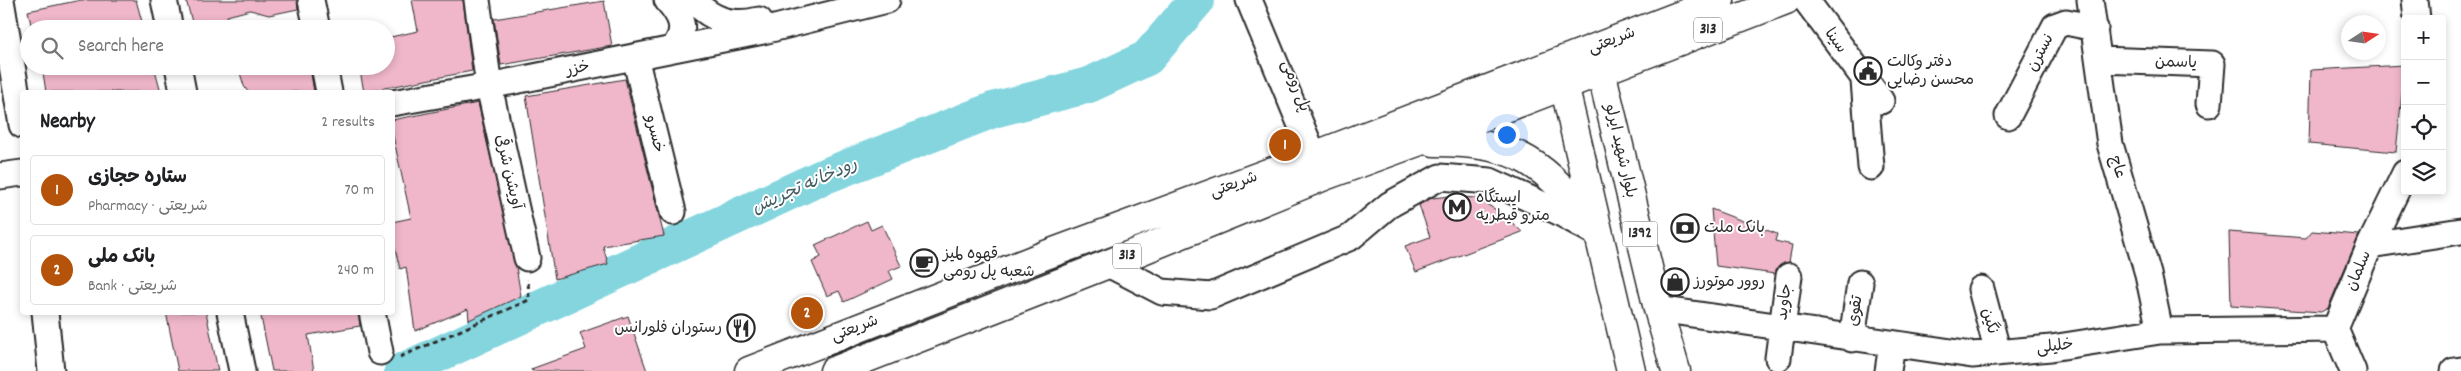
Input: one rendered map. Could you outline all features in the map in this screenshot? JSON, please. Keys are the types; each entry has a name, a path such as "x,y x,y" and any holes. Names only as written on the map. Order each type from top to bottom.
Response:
{"main road":[{"name":"شریعتی","path":"749,371 1043,256 1318,154 1560,74 1595,60 1720,0"},
{"name":"شریعتی","path":"1595,60 1786,0"},
{"name":"بلوار شهید ایرلو","path":"1595,60 1658,309 1676,371"},
{"name":"شریعتی","path":"834,371 1108,264 1327,175 1420,142 1560,74"},
{"name":"1392","path":"1560,74 1631,371"},
{"path":"1420,142 1467,142 1494,146 1518,154 1537,166 1566,192 1600,235"}],"street":[{"path":"1,0 20,112"},
{"path":"164,0 168,20"},
{"path":"311,0 315,20"},
{"name":"آویشن شرقی","path":"476,0 489,86 527,258"},
{"path":"667,0 677,11 682,26 681,40 673,49"},
{"path":"692,0 716,20 746,23 837,0"},
{"name":"خزر","path":"395,102 489,86 763,31 887,0"},
{"name":"پل رومی","path":"1249,0 1310,147 1318,154"},
{"name":"پل رومی","path":"1263,0 1317,145 1318,154"},
{"name":"سینا","path":"1806,0 1864,81 1881,100"},
{"name":"عاج","path":"2090,0 2100,60 2110,144 2148,274 2160,331"},
{"path":"2416,0 2417,15"},
{"name":"نسترن","path":"2008,116 2055,26 2066,22 2094,28"},
{"name":"خسرو","path":"635,57 673,212"},
{"name":"یاسمن","path":"2100,60 2212,64 2209,104"},
{"path":"180,75 183,90"},
{"path":"326,75 329,90"},
{"path":"1864,81 1871,166"},
{"path":"0,176 20,173"},
{"path":"1108,264 1162,292 1211,296 1351,238 1389,205 1440,177 1490,181 1559,212 1600,235"},
{"name":"سلمان","path":"2335,329 2370,245 2401,181"},
{"path":"2370,245 2461,231"},
{"name":"جاوید","path":"1778,358 1789,276"},
{"name":"تقوی","path":"1852,339 1860,283"},
{"name":"نگین","path":"1981,289 1998,353"},
{"name":"خلیلی","path":"1658,309 1892,344 1972,363 1998,353 2051,348 2160,331 2335,329"},
{"path":"45,315 51,371"},
{"path":"231,315 242,371"},
{"path":"373,315 385,357"},
{"path":"2335,329 2353,371"},
{"path":"1888,371 1892,344"},
{"path":"2454,371 2461,370"}],"path":[{"path":"385,357 529,300"}],"building":[{"path":"81,0 136,0 142,20 30,20 28,11"},
{"path":"186,0 297,0 298,9 269,15 250,10 227,16 229,20 192,20"},
{"path":"412,0 463,0 472,71 374,90 364,90 361,75 395,75 395,36 418,31"},
{"path":"604,1 612,46 501,65 494,19"},
{"path":"2401,65 2401,104 2396,152 2309,144 2311,70"},
{"path":"43,75 156,75 160,90 46,90"},
{"path":"241,75 311,75 314,90 247,90"},
{"path":"625,79 664,236 603,246 608,264 555,279 526,96"},
{"path":"478,103 521,296 469,320 468,309 415,331 406,267 400,269 395,249 395,221 411,218 395,145 395,119"},
{"path":"1450,196 1475,198 1502,213 1522,232 1416,272 1405,246 1430,237 1419,205 1432,198"},
{"path":"1711,209 1777,234 1775,241 1792,245 1789,262 1778,267 1775,274 1716,266"},
{"path":"867,221 871,230 882,225 901,266 889,271 893,279 844,302 839,291 827,296 812,262 821,257 815,245"},
{"path":"2312,231 2359,235 2328,308 2321,312 2231,306 2229,232 2306,238"},
{"path":"167,315 207,315 218,371 178,371"},
{"path":"261,315 358,315 360,326 308,335 314,371 272,371"},
{"path":"628,316 647,371 532,371 531,369 586,349 580,333"}],"waterway":[{"name":"رودخانه تجریش","path":"402,371 820,178 993,110 1089,85 1147,58 1197,0"}],"place":[{"name":"دفتر وکالت محسن رضایی","path":"1868,71"},
{"name":"ستاره حجازی","path":"1285,145"},
{"name":"ایستگاه مترو قیطریه","path":"1457,207"},
{"name":"بانک ملت","path":"1685,228"},
{"name":"قهوه لمیز شعبه پل رومی","path":"924,263"},
{"name":"روور موتورز","path":"1675,282"},
{"name":"بانک ملی","path":"807,313"},
{"name":"رستوران فلورانس","path":"741,328"}]}
